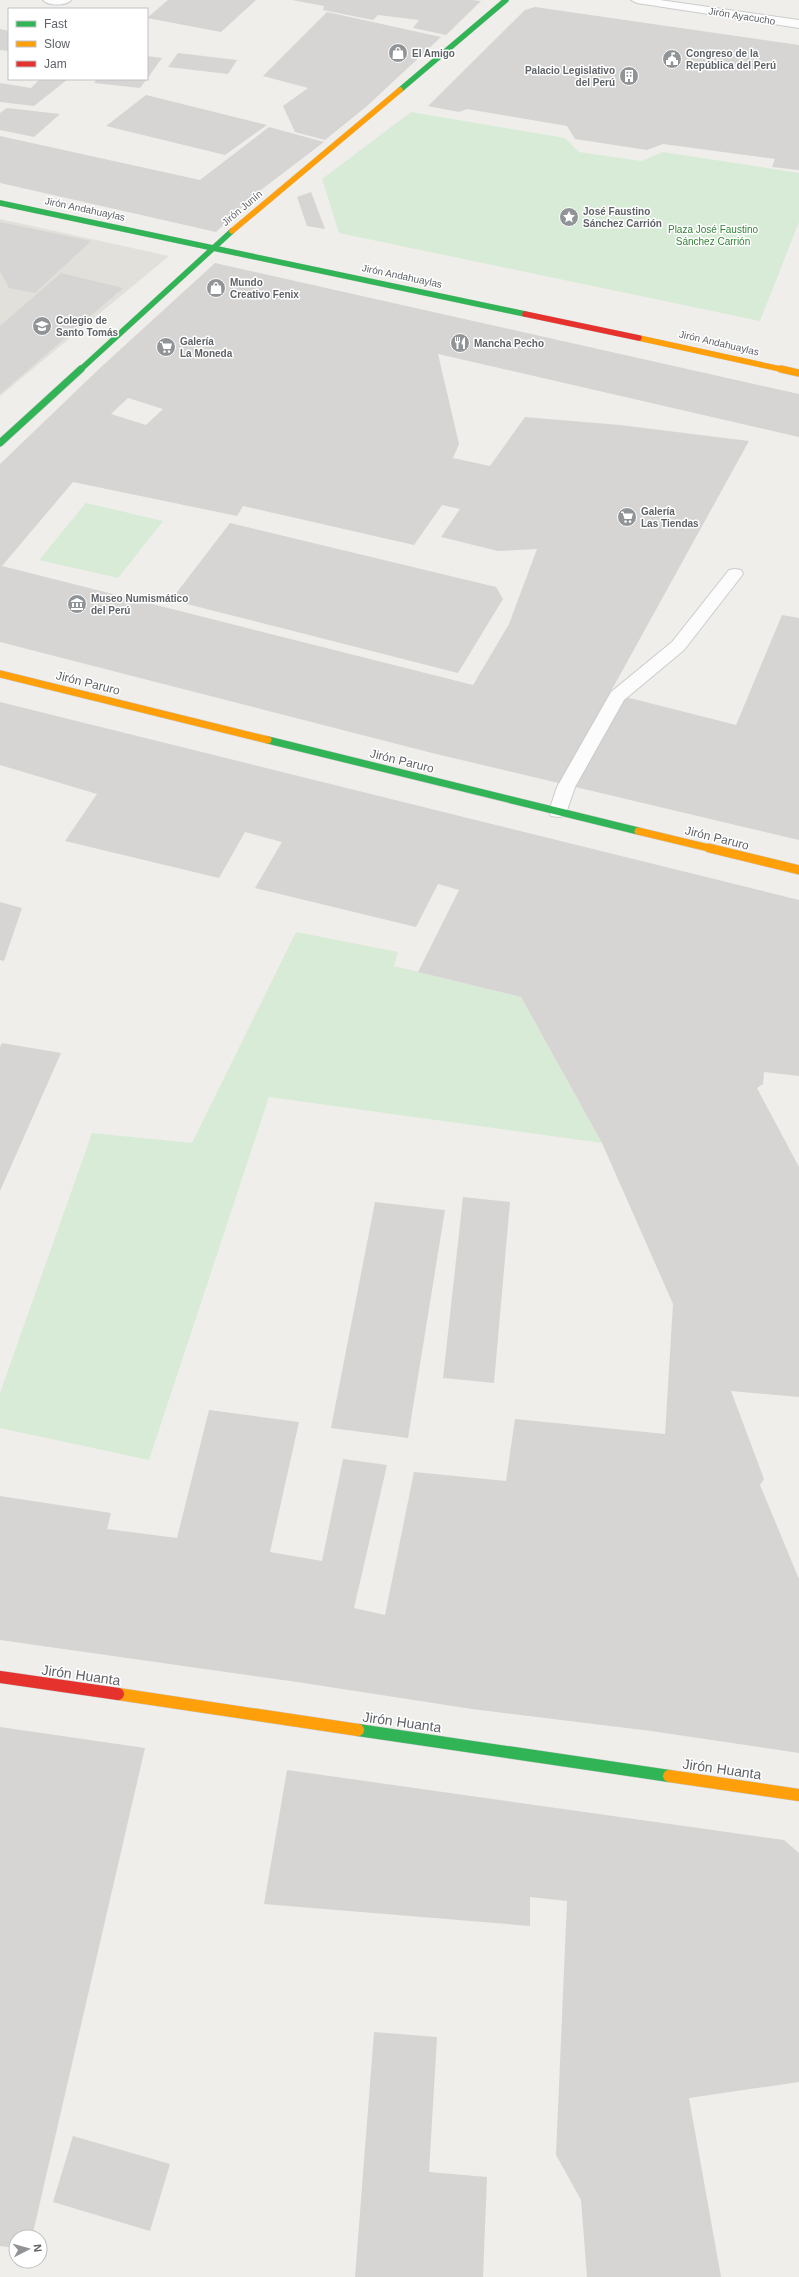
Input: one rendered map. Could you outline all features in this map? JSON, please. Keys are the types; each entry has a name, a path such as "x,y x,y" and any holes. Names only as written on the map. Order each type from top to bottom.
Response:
{"street":[{"path":"49,0 65,0"},
{"name":"Jirón Junín","path":"0,443 213,247 506,0"},
{"name":"Jirón Ayacucho","path":"637,0 799,24"},
{"name":"Jirón Andahuaylas","path":"0,203 721,355 799,373"},
{"path":"558,811 566,787 617,696 678,646 735,574"},
{"name":"Jirón Paruro","path":"0,674 799,870"},
{"name":"Jirón Huanta","path":"0,1677 799,1795"}],"shaded area":[{"name":"Colegio de Santo Tomás","path":"0,219 169,256 0,396"}],"green space":[{"name":"Plaza José Faustino Sánchez Carrión","path":"411,112 565,138 579,152 641,161 663,152 799,173 799,222 760,321 339,233 322,179"},
{"path":"86,503 163,521 118,578 39,560"},
{"path":"296,932 398,952 394,966 521,997 602,1143 269,1097 149,1460 0,1428 0,1393 92,1133 192,1143"}],"building":[{"path":"168,0 256,0 221,32 148,17"},
{"path":"292,0 481,1 446,35 413,28 419,20 378,15 373,20 323,10 324,6"},
{"name":"Palacio Legislativo del Perú","path":"535,7 799,45 799,170 772,167 775,159 663,144 647,150 575,139 567,126 467,109 459,112 428,106 525,10"},
{"path":"327,12 441,37 367,106 325,140 295,132 283,106 308,88 263,76"},
{"path":"0,29 8,31 8,51 0,50"},
{"path":"178,53 237,60 228,74 168,67"},
{"path":"148,56 162,58 148,78"},
{"path":"39,80 67,80 34,106 0,102 0,83 31,88"},
{"path":"96,80 146,80 140,88 94,83"},
{"path":"146,95 267,125 225,155 106,126"},
{"path":"7,108 60,114 34,137 0,130 0,113"},
{"path":"269,127 324,142 257,193 216,232 0,183 0,136 200,180"},
{"path":"311,192 325,229 307,226 297,197"},
{"path":"564,212 575,214 570,221 559,219"},
{"path":"0,222 91,241 35,293 9,288 0,271"},
{"path":"215,263 799,394 799,437 438,354 459,444 453,458 490,466 525,417 620,425 749,441 610,693 736,725 782,615 799,618 799,840 432,753 0,642 0,464 100,368","holes":["128,398 163,409 146,425 111,414","73,482 237,516 243,506 414,545 442,505 460,509 441,537 498,551 537,549 509,624 473,685 2,566"]},
{"path":"61,273 123,288 0,394 0,326"},
{"path":"230,523 496,587 503,599 458,673 171,600"},
{"path":"0,702 799,900 799,1076 764,1072 763,1084 757,1088 799,1167 799,1397 731,1391 764,1479 760,1485 799,1579 799,1753 651,1731 472,1709 297,1682 0,1640 0,1496 111,1513 107,1529 177,1538 209,1410 299,1422 270,1552 322,1561 343,1459 387,1465 354,1608 385,1615 414,1472 506,1481 515,1419 665,1434 673,1304 602,1143 521,997 418,972 459,890 438,884 416,927 255,888 282,842 245,832 219,878 65,841 97,794 0,765"},
{"path":"0,902 22,908 4,961 0,960"},
{"path":"2,1043 61,1053 0,1191 0,1047"},
{"path":"463,1197 510,1202 494,1383 443,1378"},
{"path":"375,1202 445,1210 408,1438 331,1428"},
{"path":"0,1727 145,1748 34,2229 8,2229 8,2247 0,2246"},
{"path":"287,1770 784,1840 799,1853 799,2082 689,2098 721,2277 587,2277 581,2200 556,2155 567,1901 530,1897 530,1926 264,1904"},
{"path":"374,2032 437,2037 429,2172 487,2177 483,2277 355,2277"},
{"path":"73,2136 170,2164 150,2231 53,2202"}],"traffic: fast":[{"path":"400,90 506,0"},
{"path":"0,203 525,314"},
{"path":"0,443 232,231"},
{"path":"268,740 638,831"},
{"path":"358,1730 669,1776"}],"traffic: slow":[{"path":"232,231 400,90"},
{"path":"639,338 799,373"},
{"path":"0,674 268,740"},
{"path":"638,831 799,870"},
{"path":"118,1694 358,1730"},
{"path":"669,1776 799,1795"}],"traffic: jam":[{"path":"525,314 639,338"},
{"path":"0,1677 118,1694"}],"place":[{"name":"El Amigo","path":"398,53"},
{"name":"Congreso de la República del Perú","path":"672,59"},
{"name":"Palacio Legislativo del Perú","path":"629,76"},
{"name":"José Faustino Sánchez Carrión","path":"569,217"},
{"name":"Mundo Creativo Fenix","path":"216,288"},
{"name":"Colegio de Santo Tomás","path":"42,326"},
{"name":"Mancha Pecho","path":"460,343"},
{"name":"Galería La Moneda","path":"166,347"},
{"name":"Galería Las Tiendas","path":"627,517"},
{"name":"Museo Numismático del Perú","path":"77,604"}]}
